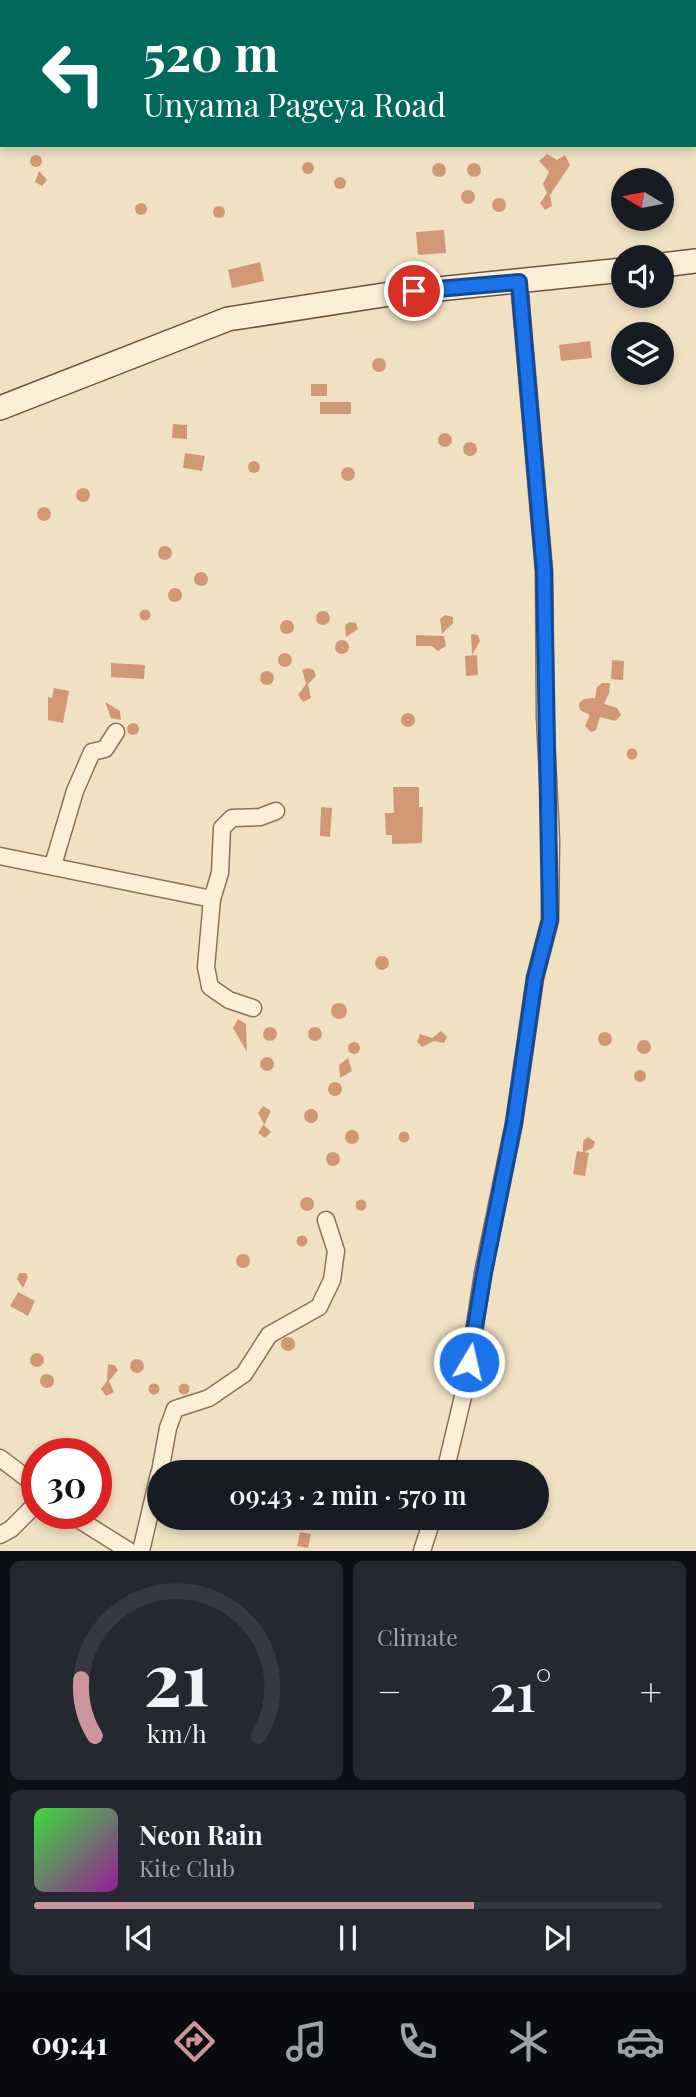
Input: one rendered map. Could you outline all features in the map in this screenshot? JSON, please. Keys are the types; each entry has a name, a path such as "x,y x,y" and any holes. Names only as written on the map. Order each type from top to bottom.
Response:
{"street":[{"path":"674,264 696,261"},
{"path":"0,408 228,319 390,294 611,271"},
{"path":"448,1460 466,1384 484,1273 514,1123 535,978 550,920 544,571 519,282"},
{"path":"53,865 75,791 92,752 105,749 116,732"},
{"path":"253,1008 229,1000 210,987 205,967 212,900 220,873 222,828 232,818 260,817 276,811"},
{"path":"0,856 212,900"},
{"path":"162,1460 168,1428 176,1409 209,1398 244,1374 269,1335 319,1307 332,1280 336,1251 326,1220"},
{"path":"0,1458 21,1474"},
{"path":"0,1535 21,1518"},
{"path":"141,1551 147,1525"},
{"path":"94,1529 130,1551"},
{"path":"422,1551 429,1530"}],"building":[{"path":"547,154 557,160 565,155 570,165 550,195 552,206 545,210 540,203 547,193 543,184 549,172 539,161"},
{"path":"36,155 42,161 36,167 30,161"},
{"path":"308,162 314,168 308,174 302,168"},
{"path":"439,163 444,165 444,175 439,177 434,175 432,170 434,165"},
{"path":"474,163 479,165 479,175 474,177 469,175 467,170 469,165"},
{"path":"39,171 47,180 42,186 35,182"},
{"path":"340,177 346,183 340,189 334,183"},
{"path":"468,190 473,192 473,202 468,204 463,202 461,197 463,192"},
{"path":"499,198 504,200 504,210 499,212 494,210 492,205 494,200"},
{"path":"141,203 147,209 141,215 135,209"},
{"path":"219,206 225,212 219,218 213,212"},
{"path":"444,230 446,253 418,255 416,232"},
{"path":"260,262 264,281 232,288 228,270"},
{"path":"590,341 592,358 561,361 559,345"},
{"path":"379,358 384,360 384,370 379,372 374,370 372,365 374,360"},
{"path":"311,384 327,384 327,396 311,396"},
{"path":"320,402 351,402 351,414 320,414"},
{"path":"173,424 187,425 187,439 172,438"},
{"path":"445,433 450,435 450,445 445,447 440,445 438,440 440,435"},
{"path":"470,442 475,444 475,454 470,456 465,454 463,449 465,444"},
{"path":"185,453 205,456 202,471 183,468"},
{"path":"254,461 260,467 254,473 248,467"},
{"path":"345,467 351,467 355,474 351,481 345,481 341,477 341,471"},
{"path":"83,488 88,490 88,500 83,502 78,500 76,495 78,490"},
{"path":"44,507 49,509 49,519 44,521 39,519 37,514 39,509"},
{"path":"165,546 170,548 170,558 165,560 160,558 158,553 160,548"},
{"path":"201,572 206,574 206,584 201,586 196,584 194,579 196,574"},
{"path":"175,588 180,590 180,600 175,602 170,600 168,595 170,590"},
{"path":"145,609 151,615 145,621 139,615"},
{"path":"323,611 328,613 328,623 323,625 318,623 316,618 318,613"},
{"path":"445,615 453,617 453,623 442,634 440,619"},
{"path":"287,620 292,622 292,632 287,634 282,632 280,627 282,622"},
{"path":"356,623 358,629 346,637 345,625"},
{"path":"471,634 478,635 480,641 472,655"},
{"path":"416,635 444,636 446,646 438,651 432,646 416,646"},
{"path":"342,640 347,642 347,652 342,654 337,652 335,647 337,642"},
{"path":"285,653 290,655 290,665 285,667 280,665 278,660 280,655"},
{"path":"477,655 478,675 466,676 465,656"},
{"path":"612,660 624,661 623,680 611,679"},
{"path":"111,663 145,665 144,679 111,677"},
{"path":"302,670 314,670 316,676 308,684 311,698 303,702 298,695 306,684"},
{"path":"267,671 272,673 272,683 267,685 262,683 260,678 262,673"},
{"path":"602,683 610,683 604,704 617,708 621,715 615,721 600,717 596,730 591,732 585,726 590,715 580,710 579,703 584,699 595,698 597,687"},
{"path":"54,688 69,691 63,723 48,720 48,697 52,698"},
{"path":"105,702 120,711 121,720 111,718"},
{"path":"408,713 413,715 413,725 408,727 403,725 401,720 403,715"},
{"path":"133,723 139,729 133,735 127,729"},
{"path":"632,748 638,754 632,760 626,754"},
{"path":"393,787 419,787 419,807 423,807 422,843 392,844 392,835 386,835 385,813 394,813"},
{"path":"321,807 332,808 330,837 320,836"},
{"path":"382,956 387,958 387,968 382,970 377,968 375,963 377,958"},
{"path":"339,1003 345,1005 345,1017 339,1019 333,1017 331,1011 333,1005"},
{"path":"238,1019 246,1024 247,1052 233,1028"},
{"path":"270,1027 275,1029 275,1039 270,1041 265,1039 263,1034 265,1029"},
{"path":"315,1027 320,1029 320,1039 315,1041 310,1039 308,1034 310,1029"},
{"path":"441,1031 447,1037 444,1043 434,1041 422,1047 417,1042 420,1034 432,1038"},
{"path":"605,1032 610,1034 610,1044 605,1046 600,1044 598,1039 600,1034"},
{"path":"644,1040 649,1042 649,1052 644,1054 639,1052 637,1047 639,1042"},
{"path":"354,1042 360,1048 354,1054 348,1048"},
{"path":"267,1057 272,1059 272,1069 267,1071 262,1069 260,1064 262,1059"},
{"path":"348,1058 352,1071 340,1078 339,1065"},
{"path":"640,1070 646,1076 640,1082 634,1076"},
{"path":"335,1082 340,1084 340,1094 335,1096 330,1094 328,1089 330,1084"},
{"path":"263,1106 271,1111 264,1125 271,1132 265,1138 258,1133 264,1124 258,1113"},
{"path":"311,1109 316,1111 316,1121 311,1123 306,1121 304,1116 306,1111"},
{"path":"352,1130 357,1132 357,1142 352,1144 347,1142 345,1137 347,1132"},
{"path":"404,1131 410,1137 404,1143 398,1137"},
{"path":"588,1137 595,1142 593,1148 584,1152 589,1153 585,1176 573,1174 577,1151 583,1152 583,1141"},
{"path":"333,1152 338,1154 338,1164 333,1166 328,1164 326,1159 328,1154"},
{"path":"307,1197 312,1199 312,1209 307,1211 302,1209 300,1204 302,1199"},
{"path":"361,1199 367,1205 361,1211 355,1205"},
{"path":"302,1235 308,1241 302,1247 296,1241"},
{"path":"243,1254 248,1256 248,1266 243,1268 238,1266 236,1261 238,1256"},
{"path":"19,1273 26,1273 28,1277 23,1288 17,1279"},
{"path":"18,1292 35,1301 28,1316 10,1306"},
{"path":"288,1337 293,1339 293,1349 288,1351 283,1349 281,1344 283,1339"},
{"path":"37,1353 42,1355 42,1365 37,1367 32,1365 30,1360 32,1355"},
{"path":"137,1359 142,1361 142,1371 137,1373 132,1371 130,1366 132,1361"},
{"path":"108,1364 114,1365 118,1370 109,1381 114,1392 106,1396 101,1389 107,1381"},
{"path":"47,1374 52,1376 52,1386 47,1388 42,1386 40,1381 42,1376"},
{"path":"154,1383 160,1389 154,1395 148,1389"},
{"path":"184,1383 190,1389 184,1395 178,1389"},
{"path":"300,1532 311,1534 308,1548 297,1546"}],"route":[{"path":"414,291 519,282 544,571 547,800 551,841 550,920 535,978 514,1123 469,1362"}]}
